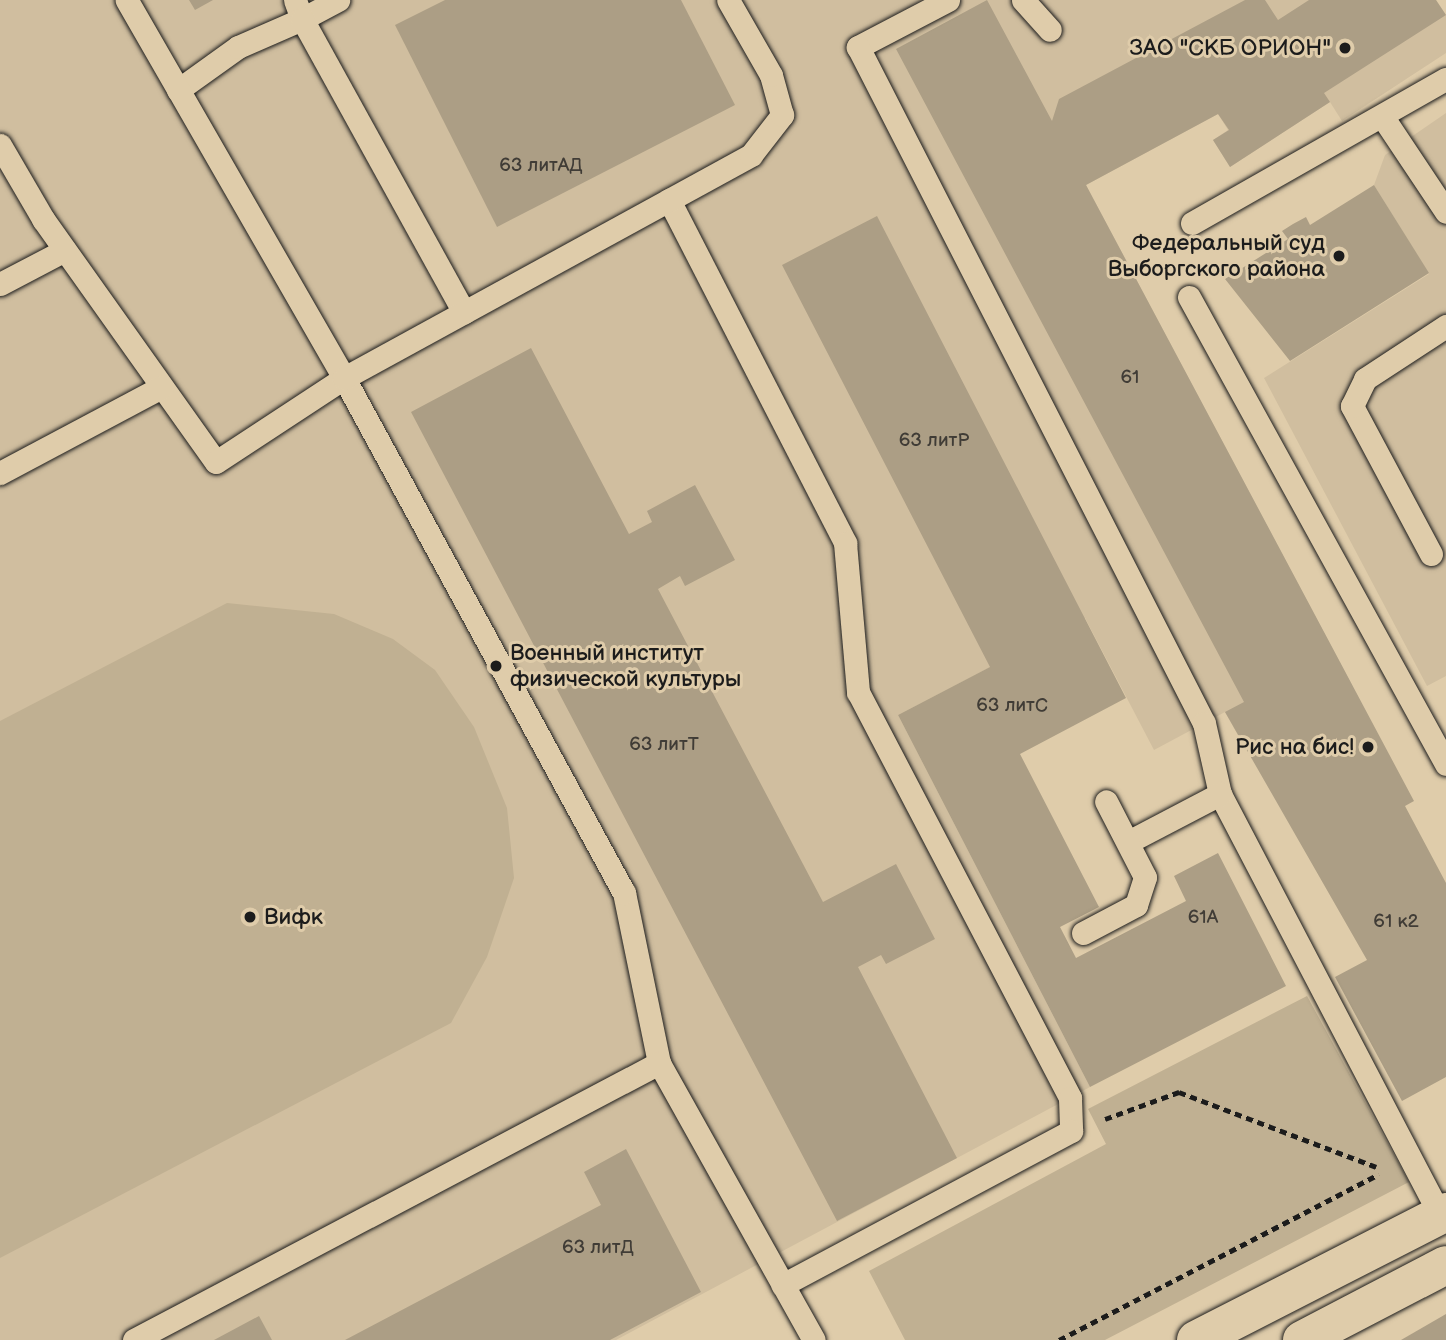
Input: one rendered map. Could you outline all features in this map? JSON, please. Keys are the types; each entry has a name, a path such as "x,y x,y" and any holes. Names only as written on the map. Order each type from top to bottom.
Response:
{"main road":[{"path":"1196,1340 1443,1214"},
{"path":"1302,1340 1446,1265"}],"lane":[{"path":"127,0 344,378 624,893 659,1063 814,1340"},
{"path":"178,90 298,9 338,0"},
{"path":"0,145 65,250 216,462 344,378 751,155 782,115 771,75 728,0"},
{"path":"948,0 858,47 1204,723 1220,794 1443,1214"},
{"path":"1023,0 1050,30"},
{"path":"298,9 464,312"},
{"path":"1192,223 1446,79"},
{"path":"1382,116 1446,212"},
{"path":"669,200 845,542 858,692 1070,1098 1071,1131 783,1285"},
{"path":"0,284 65,250"},
{"path":"1189,296 1446,764"},
{"path":"1431,554 1352,406 1365,379 1446,326"},
{"path":"0,473 162,387"},
{"path":"1128,842 1220,794"},
{"path":"1083,933 1136,905 1145,877 1106,801"},
{"path":"134,1340 659,1063"}],"path":[{"path":"1059,1340 1387,1171 1179,1092 1071,1131"}],"shaded area":[{"name":"Военный институт физической культуры","path":"0,0 1436,0 1446,15 1446,53 1342,121 1330,102 1230,167 1213,140 1228,130 1218,114 1086,185 1353,687 1244,746 1225,712 1154,750 1085,618 898,715 1090,1087 616,1340 0,1340"},
{"path":"1446,113 1446,676 1427,686 1264,378 1429,274 1374,185 1385,155"},
{"name":"Вифк","path":"227,603 334,614 393,639 435,670 474,727 507,808 514,878 487,957 451,1023 0,1258 0,721"},
{"path":"1307,996 1409,1182 1105,1340 905,1340 869,1271 1106,1144 1088,1109"}],"building":[{"path":"189,0 213,0 195,10"},
{"path":"445,0 681,0 735,105 497,227 395,25"},
{"path":"987,0 1052,121 1059,99 1245,0 1265,0 1278,20 1309,0 1436,0 1446,15 1324,93 1330,102 1230,167 1213,140 1229,130 1218,114 1086,185 1414,801 1405,806 1446,883 1446,1077 1402,1101 1335,977 1367,960 1225,712 1244,702 896,49"},
{"name":"Федеральный суд Выборгского района","path":"1374,185 1429,273 1290,361 1225,279 1288,239 1282,231 1293,224 1306,217 1310,225"},
{"path":"877,216 1126,698 1020,754 1099,907 1060,927 1076,958 1186,901 1174,876 1218,853 1286,986 1090,1087 898,715 990,667 782,265"},
{"path":"531,348 629,534 652,522 647,511 695,485 735,560 685,586 680,576 658,589 823,902 896,864 935,939 886,964 881,955 858,967 957,1158 837,1221 411,412"},
{"path":"626,1149 701,1292 610,1340 345,1340 601,1205 584,1172"},
{"path":"1446,1314 1446,1340 1401,1340"},
{"path":"259,1316 272,1340 214,1340"}],"place":[{"name":"ЗАО \"СКБ ОРИОН\"","path":"1345,48"},
{"name":"Федеральный суд Выборгского района","path":"1339,256"},
{"name":"Военный институт физической культуры","path":"496,666"},
{"name":"Рис на бис!","path":"1368,747"},
{"name":"Вифк","path":"250,917"}]}
